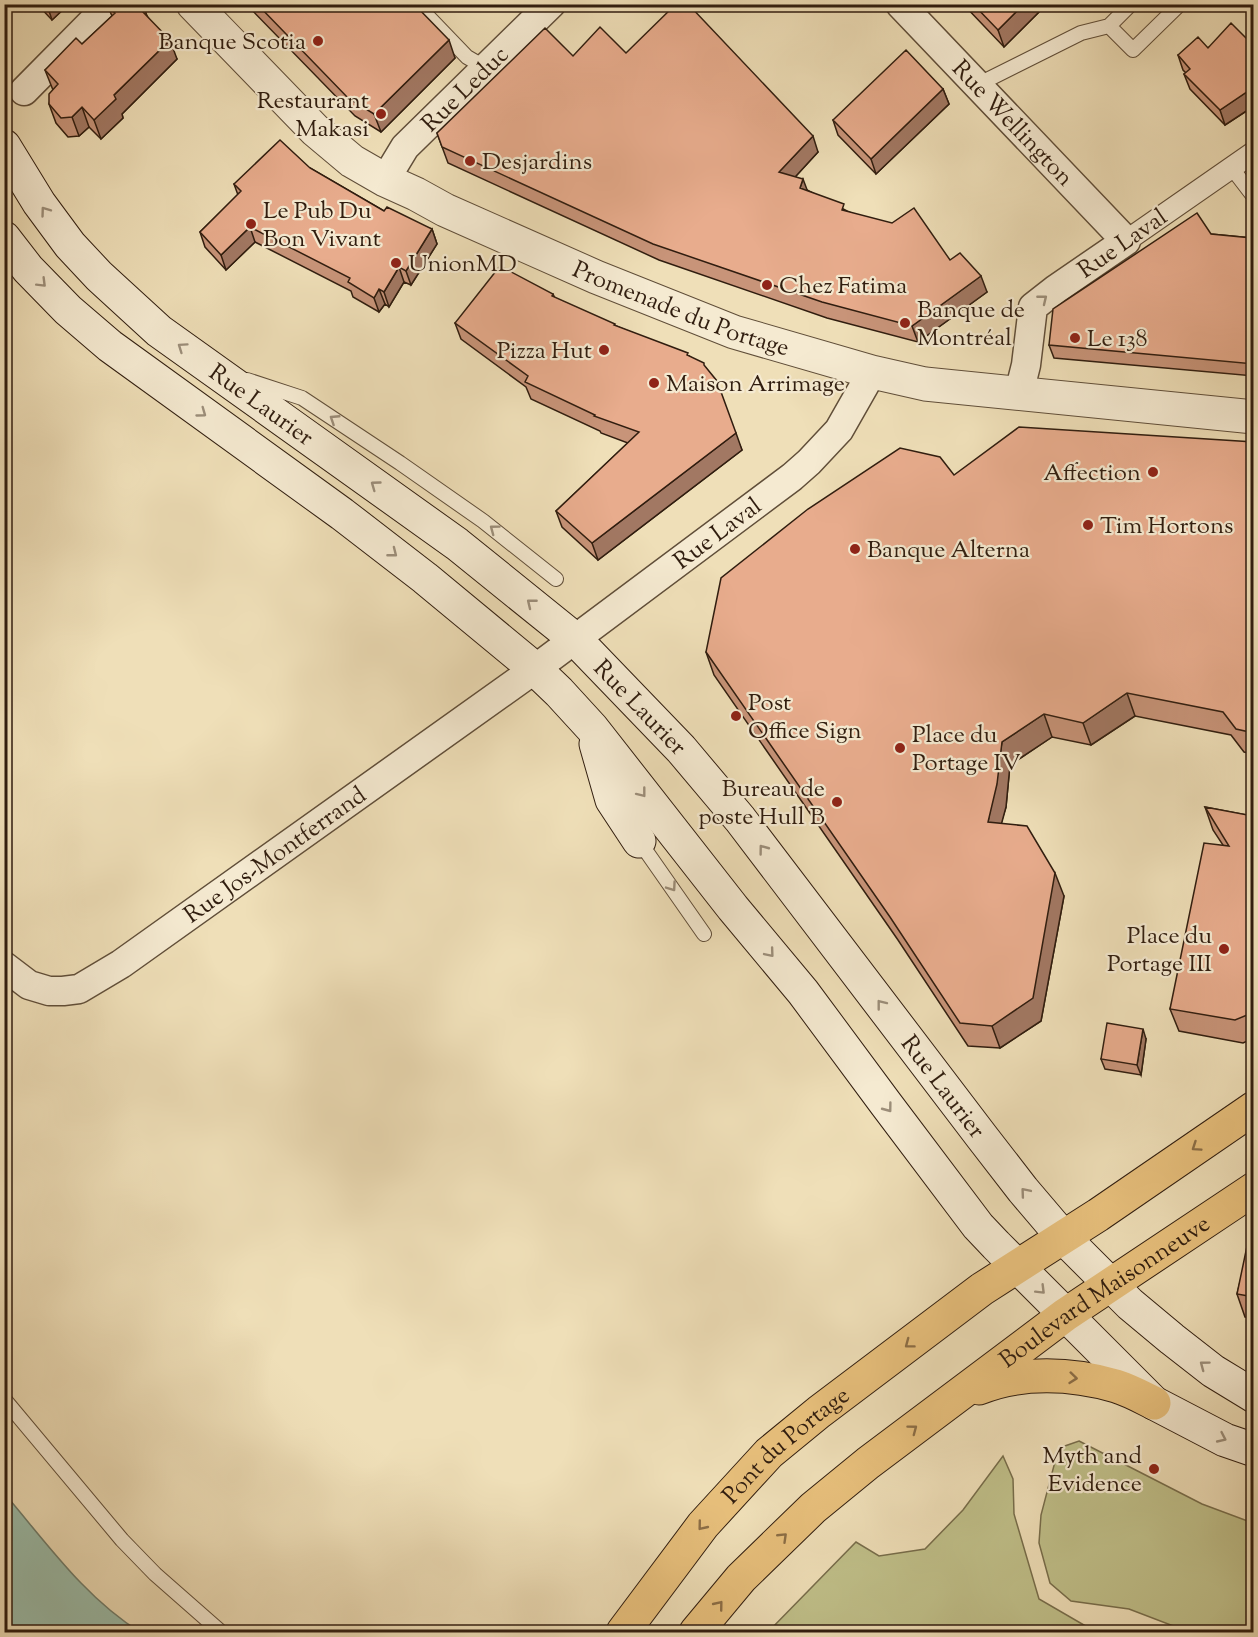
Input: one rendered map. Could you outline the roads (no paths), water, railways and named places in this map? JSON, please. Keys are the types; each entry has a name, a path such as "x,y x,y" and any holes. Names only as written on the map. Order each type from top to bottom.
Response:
{"main road":[{"name":"Promenade du Portage","path":"193,4 315,130 352,161 445,210 596,277 734,332 872,372 939,386 1254,417"},
{"name":"Rue Laurier","path":"4,146 39,203 70,245 99,276 159,331 457,544 576,640 681,750 740,819 995,1155 1063,1236 1109,1284 1196,1358 1222,1378 1254,1396"},
{"name":"Rue Laurier","path":"4,238 28,269 110,346 342,514 425,578 536,669 592,728 733,908 803,992 978,1226 1154,1403 1225,1440 1254,1450"},
{"path":"592,728 612,800 639,841"},
{"path":"1016,1266 1254,1108"},
{"name":"Boulevard Maisonneuve","path":"696,1632 741,1578 813,1508 868,1463 957,1396 1008,1371 1065,1315 1254,1189"},
{"name":"Pont du Portage","path":"623,1632 703,1525 769,1453 819,1412 1016,1266"},
{"path":"1008,1371 1092,1380 1118,1387 1154,1403"}],"street":[{"path":"24,91 110,4"},
{"name":"Rue Leduc","path":"385,180 405,147 551,4"},
{"name":"Rue Wellington","path":"900,4 1126,241"},
{"name":"Rue Laval","path":"1019,393 1026,365 1033,307 1254,152"},
{"name":"Rue Laval","path":"536,669 809,462 839,430 872,372"},
{"name":"Rue Jos-Montferrand","path":"4,966 29,985 49,991 63,992 79,989 157,940 536,669"}],"lane":[{"path":"416,4 466,57 486,68"},
{"path":"977,85 1081,33 1109,26 1131,4"},
{"path":"1109,26 1133,50 1180,4"},
{"path":"1231,167 1254,197"},
{"path":"214,369 302,398 483,521 556,579"},
{"path":"639,841 704,934"},
{"path":"4,1399 122,1540 155,1574 221,1632"}],"place":[{"name":"Banque Scotia","path":"318,41"},
{"name":"Restaurant Makasi","path":"381,114"},
{"name":"Desjardins","path":"470,161"},
{"name":"Le Pub Du Bon Vivant","path":"251,224"},
{"name":"UnionMD","path":"396,263"},
{"name":"Chez Fatima","path":"767,285"},
{"name":"Banque de Montréal","path":"905,323"},
{"name":"Le 138","path":"1075,338"},
{"name":"Pizza Hut","path":"604,350"},
{"name":"Maison Arrimage","path":"654,383"},
{"name":"Affection","path":"1153,472"},
{"name":"Tim Hortons","path":"1088,525"},
{"name":"Banque Alterna","path":"855,549"},
{"name":"Post Office Sign","path":"736,716"},
{"name":"Place du Portage IV","path":"900,748"},
{"name":"Bureau de poste Hull B","path":"837,802"},
{"name":"Place du Portage III","path":"1224,949"},
{"name":"Myth and Evidence","path":"1154,1469"}]}
